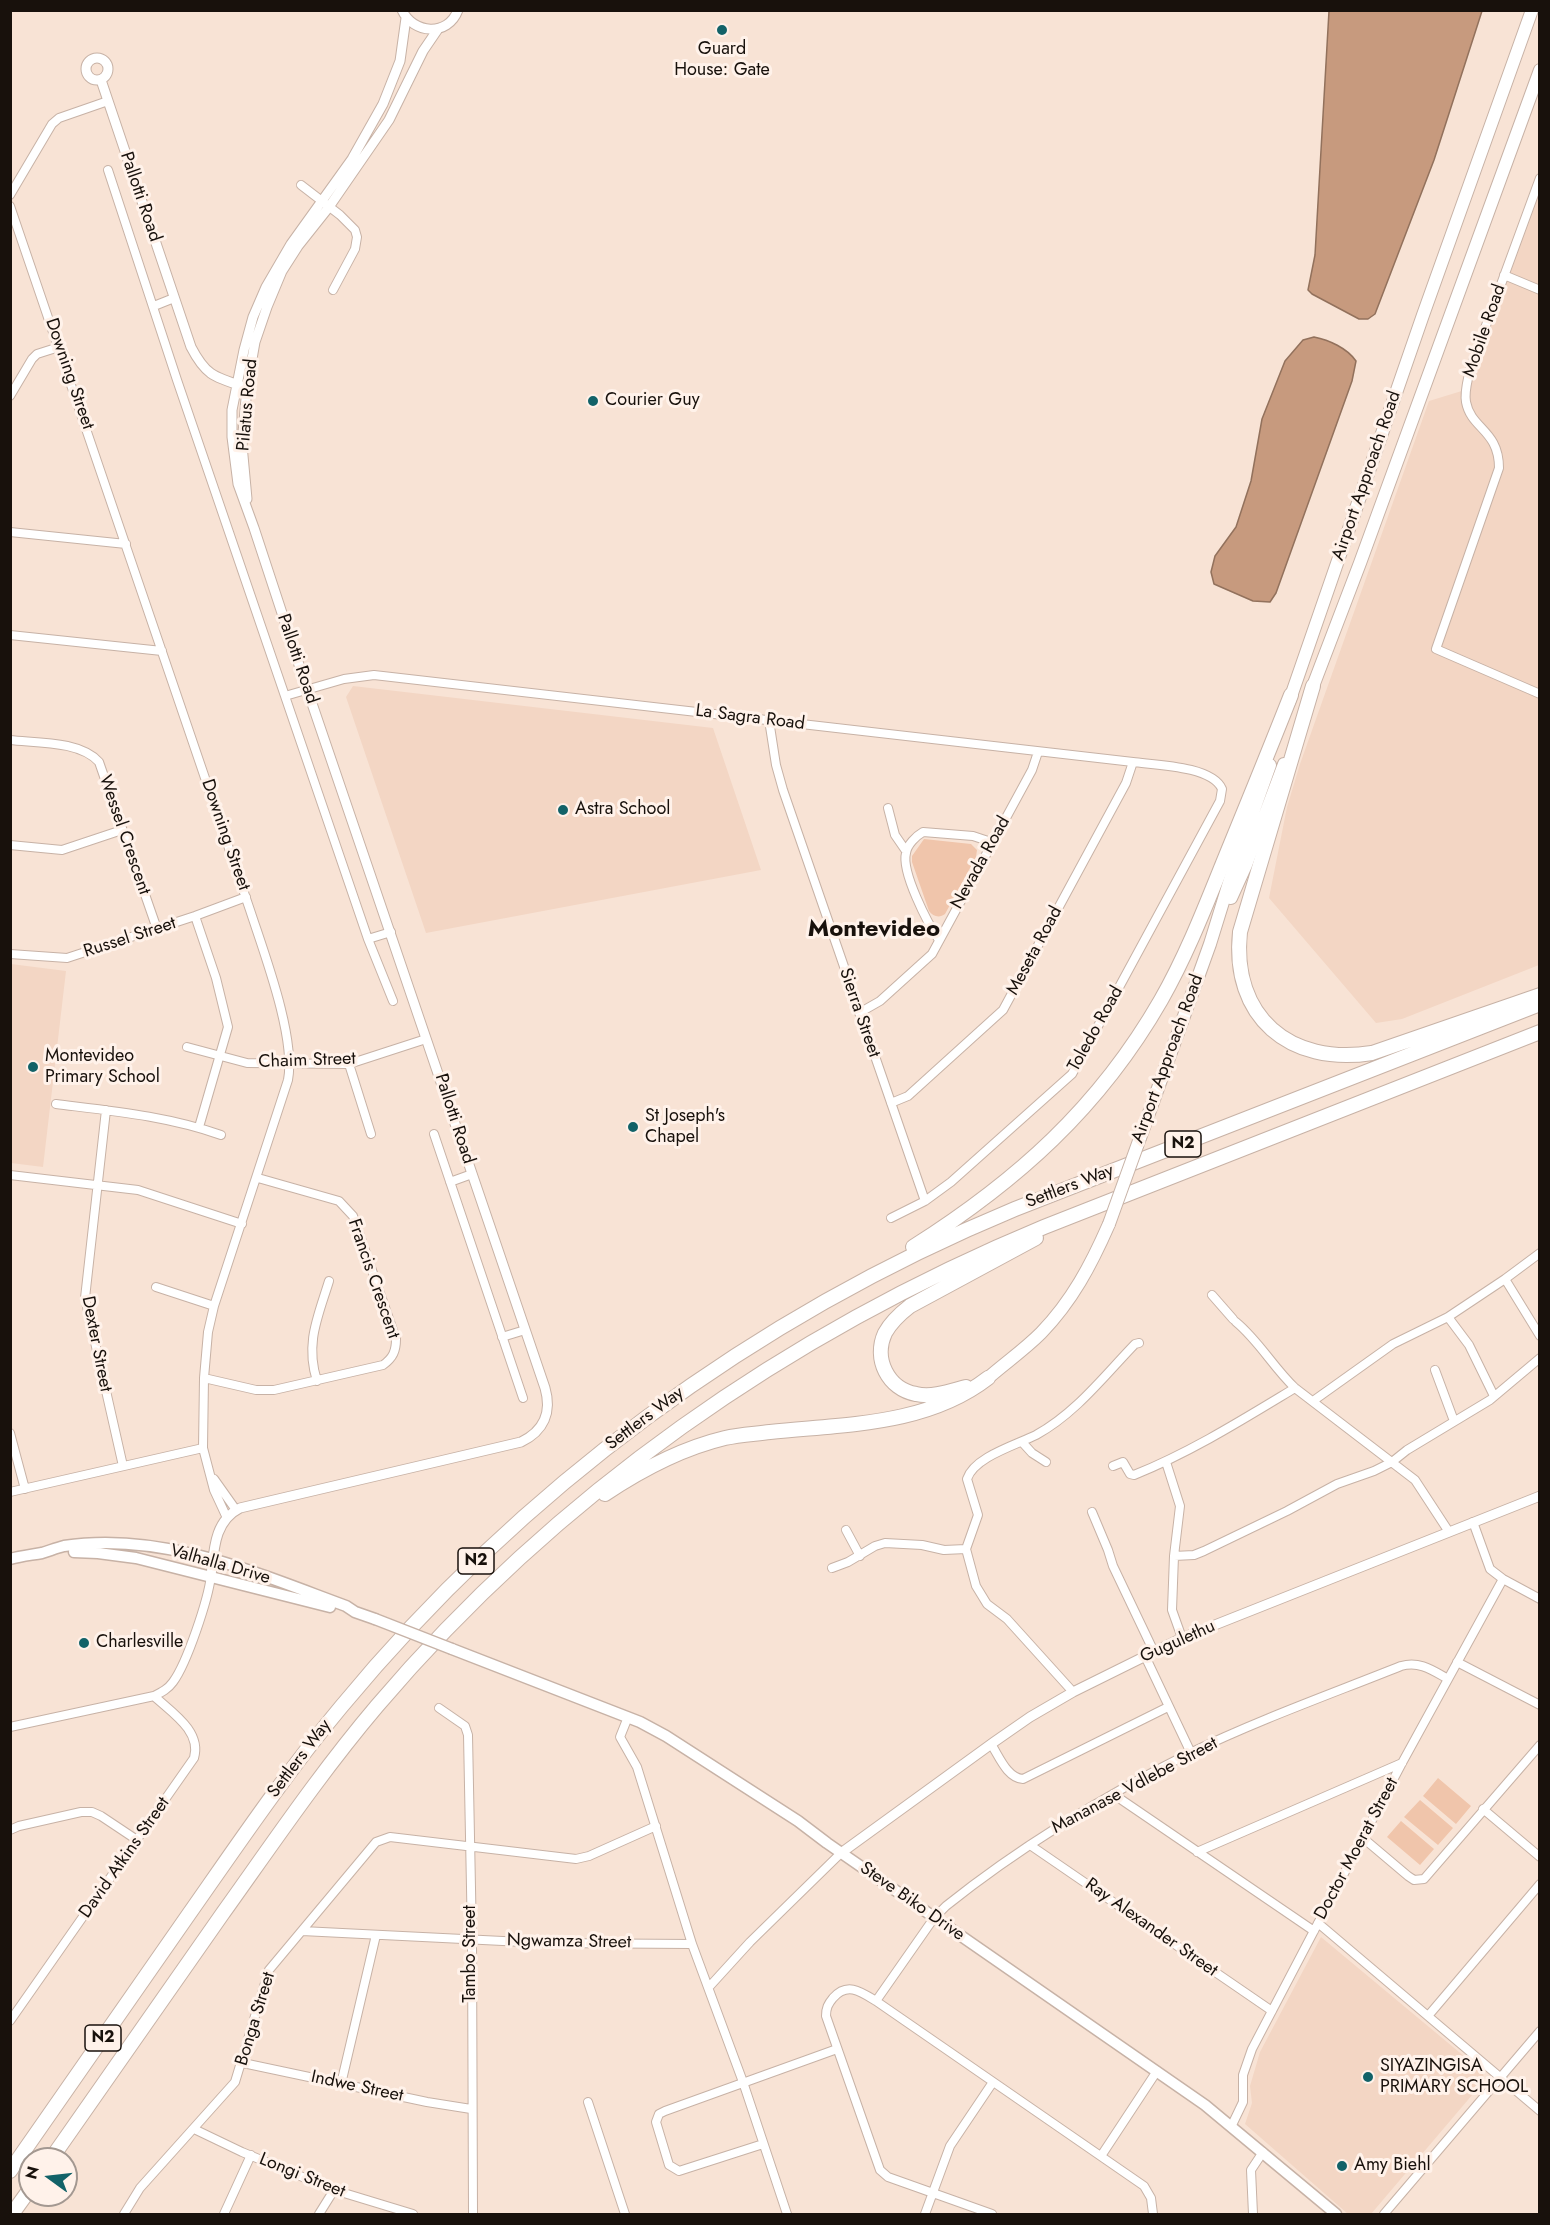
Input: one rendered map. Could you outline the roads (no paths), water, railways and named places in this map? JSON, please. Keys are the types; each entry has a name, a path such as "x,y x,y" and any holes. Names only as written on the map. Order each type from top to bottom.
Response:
{"highway":[{"path":"1313,686 1240,932 1239,962 1244,985 1252,1005 1266,1025 1285,1040 1305,1050 1328,1056 1352,1056 1372,1053 1539,995"},
{"path":"832,1297 947,1225 1002,1185 1063,1130 1116,1068 1154,1012 1186,952 1291,695"},
{"name":"Settlers Way","path":"10,2170 288,1774 351,1694 413,1625 516,1524 620,1437 731,1359 832,1297 922,1250 1007,1212 1539,1004"},
{"name":"Settlers Way","path":"59,2147 308,1794 386,1696 507,1570 594,1493 660,1442 742,1384 820,1336 915,1285 991,1249 1539,1032"},
{"path":"988,1378 936,1394 920,1395 905,1391 893,1383 884,1369 881,1347 885,1333 896,1318 918,1301 1099,1205"},
{"path":"452,1625 474,1610 528,1559 606,1493 663,1461 725,1438 901,1417 942,1405 971,1391 988,1378"}],"main road":[{"name":"Airport Approach Road","path":"988,1378 1040,1334 1069,1300 1092,1262 1109,1224 1210,944 1291,695 1532,10"},
{"name":"Airport Approach Road","path":"1210,944 1246,865 1364,552 1539,70"},
{"name":"Valhalla Drive","path":"10,1559 62,1547 117,1544 177,1550 213,1559 336,1602 355,1612"},
{"name":"Valhalla Drive","path":"43,1553 114,1554 211,1576 355,1612 452,1649"},
{"name":"Steve Biko Drive","path":"452,1649 628,1717 666,1736 844,1850 934,1918 1157,2071 1232,2125 1336,2214"}],"street":[{"name":"Pilatus Road","path":"325,204 389,120 423,51 438,29 448,24 458,10"},
{"name":"Pilatus Road","path":"248,510 242,445 242,386 255,342 282,271 310,229 383,104 400,61 402,13"},
{"path":"402,13 416,26 423,29 438,29"},
{"name":"Pallotti Road","path":"100,80 191,347 198,362 213,376 242,386"},
{"path":"10,195 52,124 59,118 108,102"},
{"name":"Pallotti Road","path":"108,170 177,380 368,939 393,1001"},
{"name":"Mobile Road","path":"1539,178 1470,369 1466,391 1467,405 1476,421 1492,438 1499,468 1436,649 1539,694"},
{"path":"301,185 352,226 357,237 355,249 333,290"},
{"name":"Downing Street","path":"10,206 266,957 285,1028 291,1064 258,1178 214,1306 208,1332 204,1378 203,1448 212,1475 214,1490 227,1518"},
{"path":"1504,276 1539,290"},
{"path":"154,306 174,298"},
{"path":"10,396 32,359 37,354 59,346"},
{"name":"Pallotti Road","path":"236,1510 248,1505 503,1447 529,1438 543,1425 548,1407 545,1388 248,510"},
{"path":"10,532 126,544"},
{"path":"10,635 162,651"},
{"name":"La Sagra Road","path":"285,696 351,678 374,675 1133,762 1192,770 1215,779"},
{"name":"Sierra Street","path":"769,720 776,765 783,790 925,1201"},
{"name":"Wessel Crescent","path":"10,740 78,748 93,755 99,762 157,929"},
{"name":"Nevada Road","path":"859,1013 880,1001 925,962 1032,770 1038,752"},
{"name":"Meseta Road","path":"891,1103 908,1096 1003,1010 1126,783 1133,762"},
{"name":"Toledo Road","path":"891,1218 925,1201 951,1182 1074,1072 1220,801 1222,789 1215,779"},
{"path":"888,808 898,842 906,851"},
{"path":"10,845 62,849 123,830"},
{"path":"939,940 922,913 906,864 906,851 917,835 923,832 973,836 992,842"},
{"name":"Russel Street","path":"10,954 67,958 246,897"},
{"path":"195,916 228,1027 199,1127"},
{"path":"368,939 391,932"},
{"name":"Chaim Street","path":"187,1047 242,1063 349,1064 426,1039"},
{"path":"349,1064 371,1134"},
{"path":"56,1104 144,1115 199,1127 221,1135"},
{"name":"Dexter Street","path":"106,1110 85,1303 123,1466"},
{"name":"Pallotti Road","path":"434,1134 523,1398"},
{"path":"450,1182 472,1174"},
{"path":"10,1175 138,1190 242,1224"},
{"name":"Francis Crescent","path":"204,1378 263,1390 317,1381 383,1365 394,1354 396,1339 349,1210 339,1201 258,1178"},
{"path":"1313,1401 1393,1344 1448,1317 1539,1253"},
{"path":"1505,1279 1539,1336"},
{"path":"317,1381 312,1365 312,1338 329,1281"},
{"path":"156,1287 214,1306"},
{"path":"1212,1295 1263,1349 1279,1372 1295,1388 1420,1485 1449,1532"},
{"path":"1448,1317 1469,1345 1494,1396"},
{"path":"502,1337 525,1330"},
{"path":"1073,1692 1007,1618 983,1600 976,1586 966,1549 978,1515 967,1479 970,1471 985,1460 1022,1442 1070,1412 1135,1344 1139,1343"},
{"path":"1174,1556 1194,1555 1204,1551 1287,1511 1314,1494 1392,1462 1407,1450 1494,1396 1539,1358"},
{"path":"1435,1370 1455,1421"},
{"path":"1113,1466 1123,1462 1130,1474 1134,1476 1213,1438 1295,1388"},
{"path":"10,1432 25,1489"},
{"path":"1022,1442 1032,1453 1046,1462"},
{"path":"10,1492 203,1448"},
{"path":"1166,1462 1180,1506 1174,1556 1172,1611 1182,1638"},
{"name":"Downing Street","path":"212,1475 236,1510"},
{"name":"Gugulethu","path":"844,1850 1030,1717 1073,1692 1182,1638 1539,1496"},
{"path":"10,1727 154,1696 168,1688 177,1676 205,1604 218,1533 227,1518 236,1510"},
{"path":"1092,1512 1113,1566 1154,1652"},
{"path":"1473,1522 1488,1566 1503,1579 1539,1599"},
{"path":"846,1530 860,1556"},
{"path":"832,1568 885,1543 922,1545 944,1550 966,1549"},
{"name":"Doctor Moerat Street","path":"1232,2125 1243,2102 1243,2075 1252,2049 1402,1763 1503,1579"},
{"path":"1145,1656 1191,1753"},
{"path":"1457,1662 1539,1705"},
{"name":"Mananase Vdlebe Street","path":"876,2001 934,1918 954,1900 1030,1845 1113,1794 1239,1731 1401,1666 1422,1665 1448,1679"},
{"name":"David Atkins Street","path":"10,2021 189,1765 195,1753 195,1740 192,1733 154,1696"},
{"path":"991,1744 1010,1773 1016,1778 1023,1779 1168,1707"},
{"name":"Tambo Street","path":"439,1708 467,1729 472,1939 473,2214"},
{"path":"628,1717 621,1737 637,1767 692,1944 743,2082 787,2214"},
{"path":"1363,1838 1408,1876 1419,1880 1430,1874 1539,1745"},
{"path":"1197,1852 1402,1763"},
{"path":"1113,1794 1314,1931"},
{"path":"1484,1809 1539,1857"},
{"path":"10,1830 87,1811 101,1816 137,1840"},
{"path":"469,1846 582,1858 656,1826"},
{"name":"Bonga Street","path":"124,2214 134,2196 232,2087 243,2063 266,1977 276,1961 376,1842 390,1837 469,1846"},
{"name":"Ray Alexander Street","path":"1030,1845 1272,2011"},
{"path":"709,1987 750,1942 844,1850"},
{"path":"1428,2016 1539,1884"},
{"path":"1318,1923 1539,2111"},
{"name":"Ngwamza Street","path":"302,1931 543,1943 692,1944"},
{"path":"341,2084 376,1935"},
{"path":"992,2214 888,2177 877,2166 826,2016 828,2004 838,1993 846,1988 860,1991 876,2001 1147,2188 1153,2214"},
{"path":"1384,2214 1539,2031"},
{"path":"763,2144 679,2171 669,2165 656,2126 657,2117 659,2114 743,2082 837,2049"},
{"name":"Indwe Street","path":"243,2063 471,2109"},
{"path":"1101,2156 1157,2071"},
{"path":"925,2214 955,2136 993,2082"},
{"path":"588,2102 624,2214"},
{"name":"Longi Street","path":"194,2129 334,2190 413,2214"},
{"path":"1253,2214 1251,2170 1263,2152"},
{"path":"225,2214 250,2155"},
{"path":"319,2214 334,2190"}],"place":[{"name":"Guard House: Gate","path":"722,30"},
{"name":"Courier Guy","path":"593,401"},
{"name":"Astra School","path":"563,810"},
{"name":"Montevideo Primary School","path":"33,1067"},
{"name":"St Joseph's Chapel","path":"633,1127"},
{"name":"Charlesville","path":"84,1643"},
{"name":"SIYAZINGISA PRIMARY SCHOOL","path":"1368,2077"},
{"name":"Amy Biehl","path":"1342,2166"}],"district":[{"name":"Montevideo","path":"874,930"}]}
